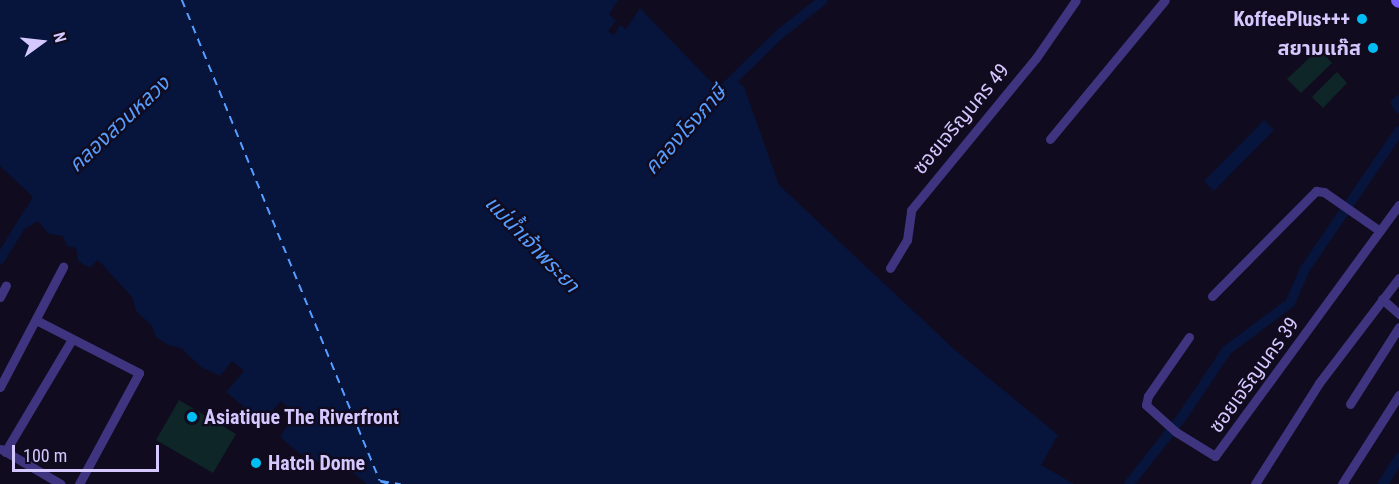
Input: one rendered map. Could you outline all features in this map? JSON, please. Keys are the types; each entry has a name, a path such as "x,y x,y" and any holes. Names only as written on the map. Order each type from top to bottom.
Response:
{"street":[{"name":"ซอยเจริญนคร 49","path":"890,268 907,240 911,210 1036,58 1076,0"},
{"path":"1050,139 1165,0"},
{"path":"1212,296 1309,195 1324,192 1380,231"},
{"name":"ซอยเจริญนคร 39","path":"1189,337 1146,401 1147,408 1208,455 1218,455 1399,206"},
{"path":"0,387 63,267"},
{"path":"1255,484 1319,383 1399,278"},
{"path":"0,297 6,285"},
{"path":"1382,299 1399,314"},
{"path":"36,320 139,373 79,484"},
{"path":"1350,404 1399,327"},
{"path":"61,484 3,451 72,339"},
{"path":"1342,484 1399,395"}],"green space":[{"path":"1319,49 1332,63 1301,93 1287,79"},
{"path":"1337,72 1347,83 1323,108 1312,97"},
{"path":"179,400 236,434 213,473 156,440"}],"water":[{"name":"แม่น้ำเจ้าพระยา","path":"0,0 619,0 609,14 616,21 608,31 614,35 620,25 626,29 640,8 719,90 735,79 744,87 779,185 955,350 1058,435 1041,465 1074,484 367,484 330,455 323,464 299,453 280,437 295,413 281,401 262,422 226,392 244,371 232,361 220,376 201,367 181,348 168,345 156,337 151,325 136,311 132,297 98,260 90,268 78,261 76,248 67,246 63,236 49,234 38,221 26,228 18,221 33,197 0,166"},
{"path":"1264,120 1274,130 1214,191 1204,181"}],"waterway":[{"name":"คลองโรงภาษี","path":"712,100 781,33 823,0"},
{"path":"1399,100 1396,103 1399,108"},
{"path":"1129,484 1182,417 1227,350 1290,303 1305,269 1399,131"},
{"name":"คลองสวนหลวง","path":"0,259 29,212"},
{"path":"1383,484 1399,458"}],"ferry route":[{"path":"182,0 380,481 388,484"},
{"path":"381,481 401,484"}],"place":[{"name":"KoffeePlus+++","path":"1362,19"},
{"name":"สยามแก๊ส","path":"1373,48"},
{"name":"Asiatique The Riverfront","path":"192,417"},
{"name":"Hatch Dome","path":"256,463"}]}
